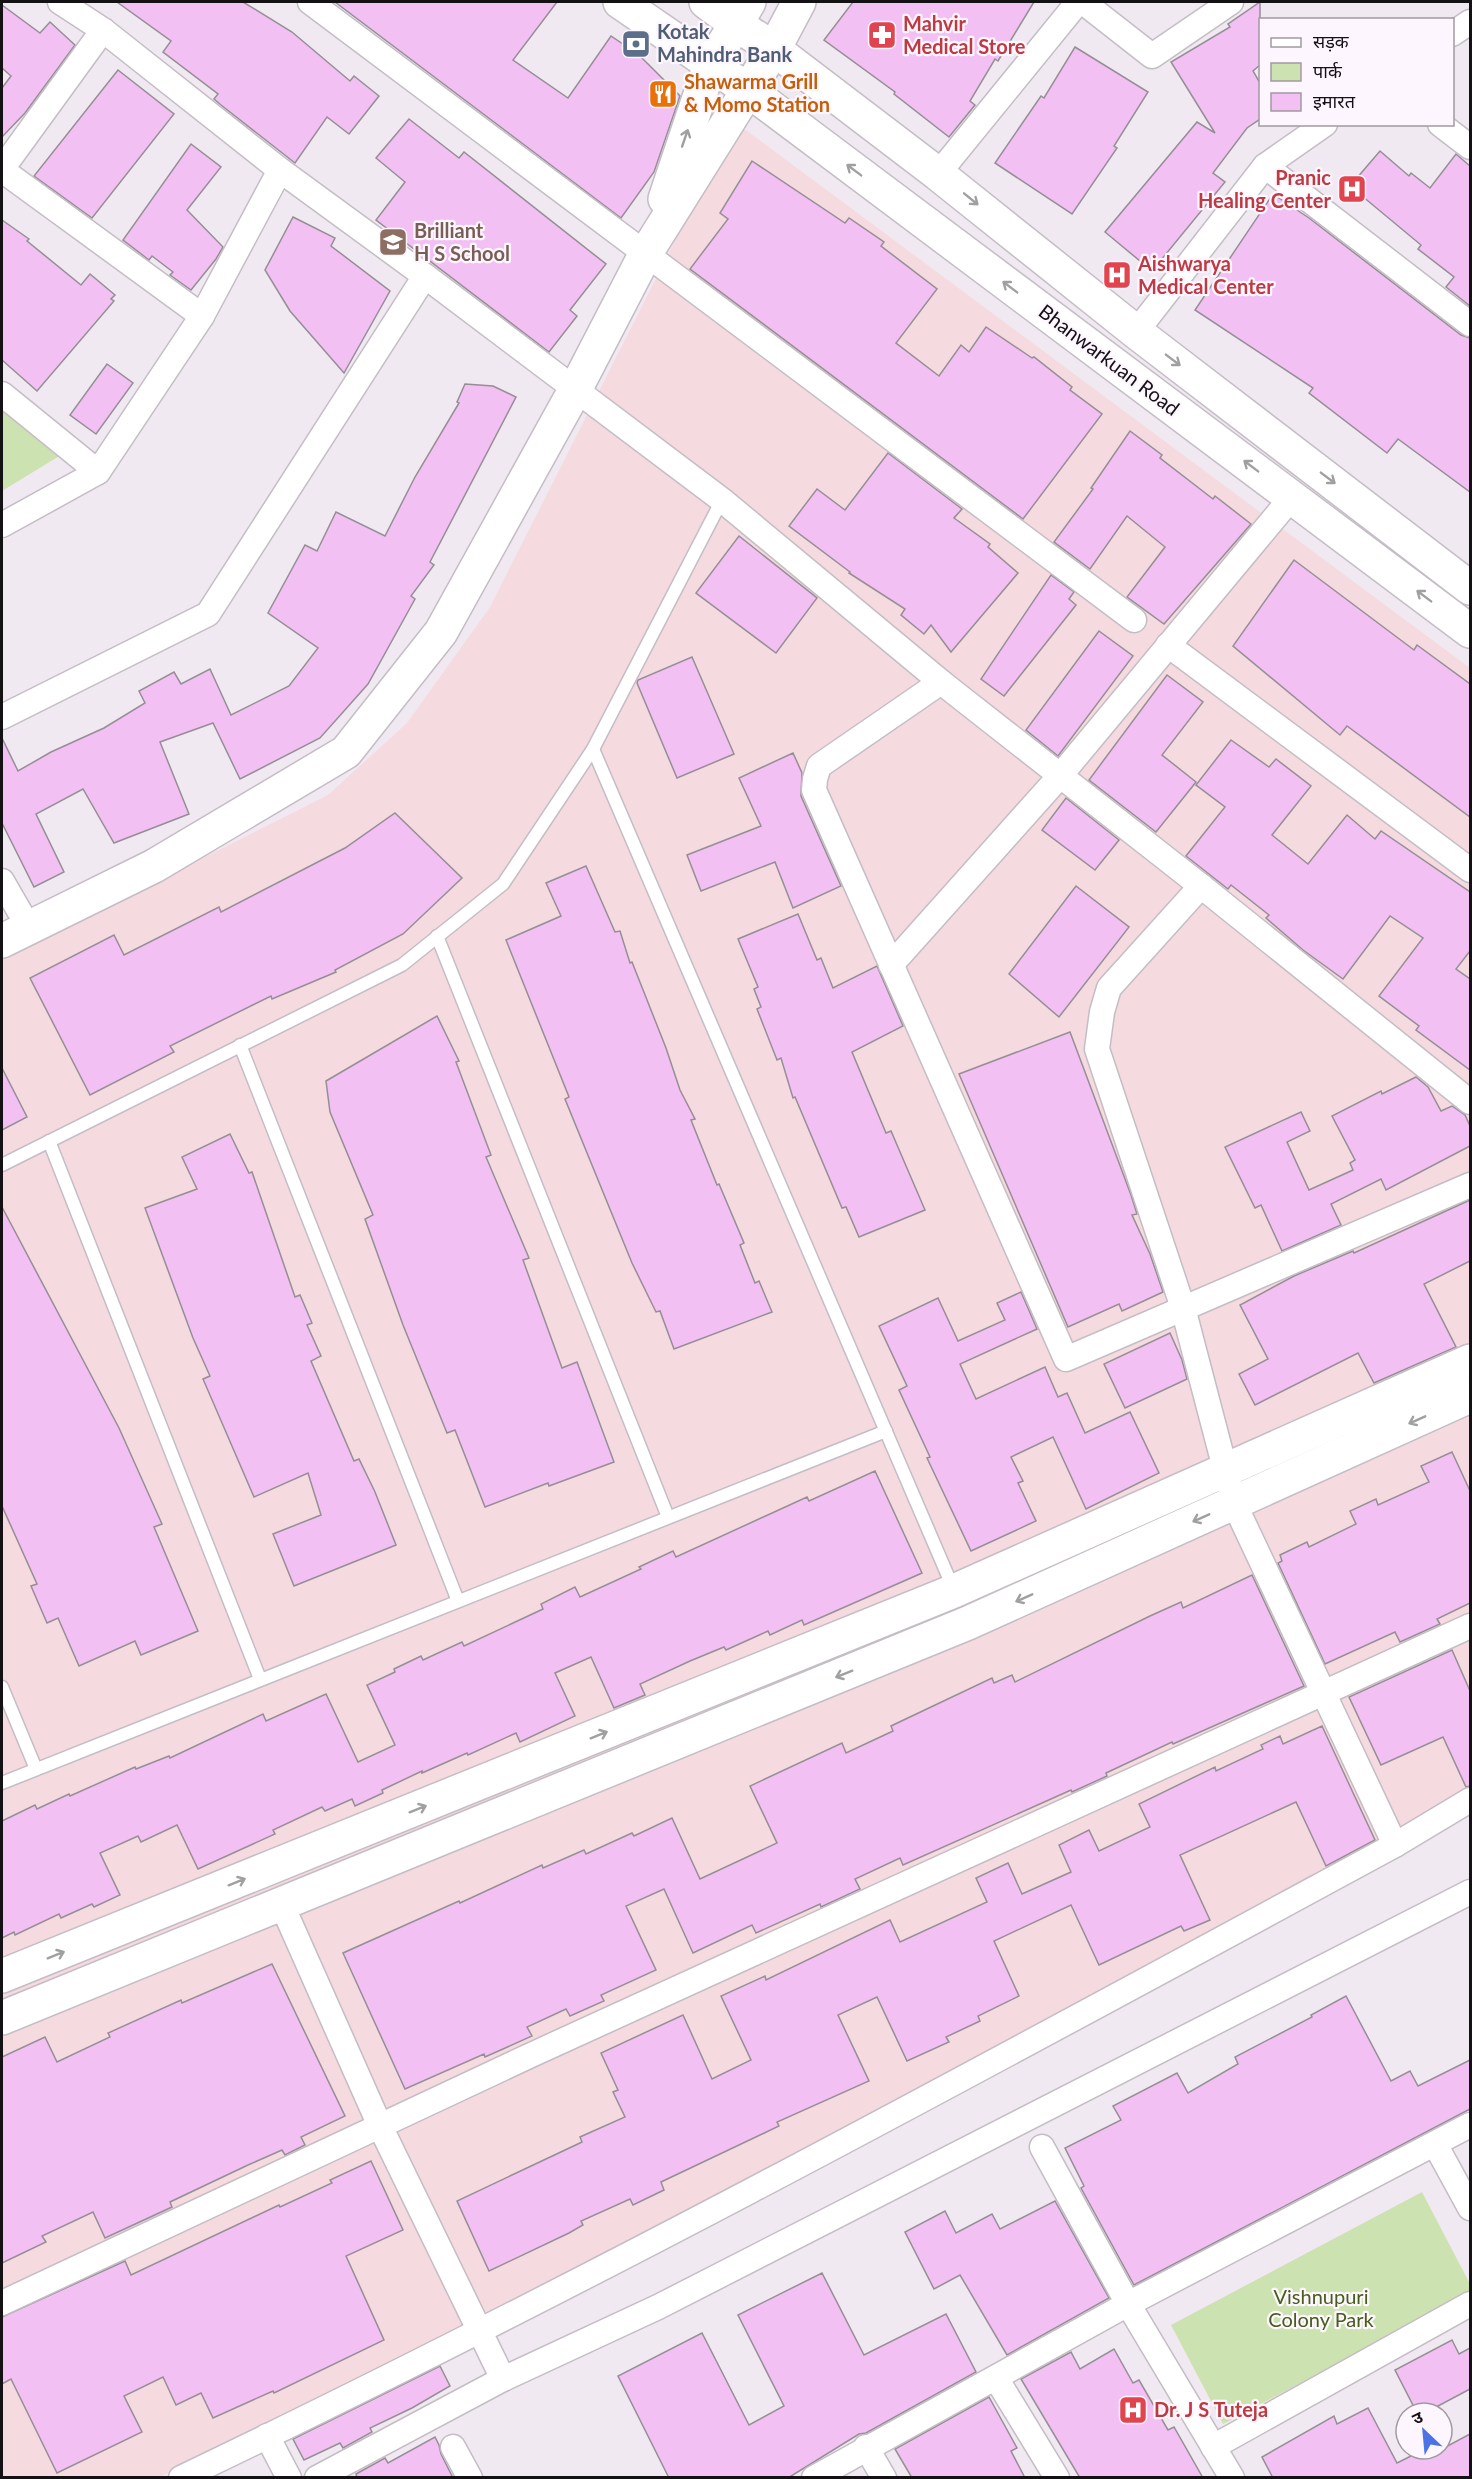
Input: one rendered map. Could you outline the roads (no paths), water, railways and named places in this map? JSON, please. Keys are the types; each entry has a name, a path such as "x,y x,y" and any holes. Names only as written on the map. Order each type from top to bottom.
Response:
{"main road":[{"name":"Bhanwarkuan Road","path":"620,2 748,90 1470,631"},
{"name":"Bhanwarkuan Road","path":"706,2 743,13 774,49 939,174 1136,332 1470,588"},
{"path":"15,934 154,866 346,752 441,632 575,390 646,253 774,49 799,2"},
{"path":"646,253 710,66 743,13"},
{"path":"2,1976 954,1591 1227,1472 1470,1361"},
{"path":"2,2018 968,1623 1470,1396"}],"street":[{"path":"60,2 103,30 280,170 425,276 722,500 1059,777 1201,886 1470,1102"},
{"path":"310,2 1134,620"},
{"path":"939,174 1081,2 1152,56 1231,2"},
{"path":"1454,33 1470,22"},
{"path":"103,30 2,170 202,316"},
{"path":"1136,332 1265,166 1322,126"},
{"path":"1443,126 1470,147"},
{"path":"1265,166 1470,324"},
{"path":"2,525 98,472 202,316 280,170"},
{"path":"2,717 208,614 425,276"},
{"path":"2,394 98,472"},
{"path":"891,965 1059,777 1292,497"},
{"path":"1168,645 1470,870"},
{"path":"941,682 819,766 814,779 814,790 1066,1359 1470,1185"},
{"path":"2,880 15,934"},
{"path":"1201,886 1109,988 1102,1012 1097,1049 1184,1308 1234,1503 1322,1695 1395,1845"},
{"path":"2,2303 380,2126 1470,1626"},
{"path":"181,2478 479,2331 923,2101 1395,1845 1470,1800"},
{"path":"317,2478 503,2379 658,2307 1470,1892"},
{"path":"282,1905 380,2126 503,2379"},
{"path":"814,2478 866,2447 1128,2304 1470,2125"},
{"path":"1435,2144 1470,2208"},
{"path":"1042,2148 1128,2304 1232,2478"},
{"path":"1213,2447 1470,2304"},
{"path":"996,2378 1057,2478"},
{"path":"267,2436 289,2478"},
{"path":"453,2447 470,2478"},
{"path":"866,2447 884,2478"}],"lane":[{"path":"2,1165 402,965 503,884 593,749 722,500"},
{"path":"593,749 954,1591"},
{"path":"437,936 668,1517"},
{"path":"240,1045 458,1601"},
{"path":"49,1141 260,1679"},
{"path":"2,1783 886,1431"},
{"path":"2,1687 36,1769"}],"place":[{"name":"Mahvir Medical Store","path":"882,35"},
{"name":"Kotak Mahindra Bank","path":"636,44"},
{"name":"Shawarma Grill & Momo Station","path":"663,94"},
{"name":"Pranic Healing Center","path":"1352,189"},
{"name":"Brilliant H S School","path":"393,242"},
{"name":"Aishwarya Medical Center","path":"1117,275"},
{"name":"Dr. J S Tuteja","path":"1133,2410"}],"park label":[{"name":"Vishnupuri Colony Park","path":"1321,2308"}]}
